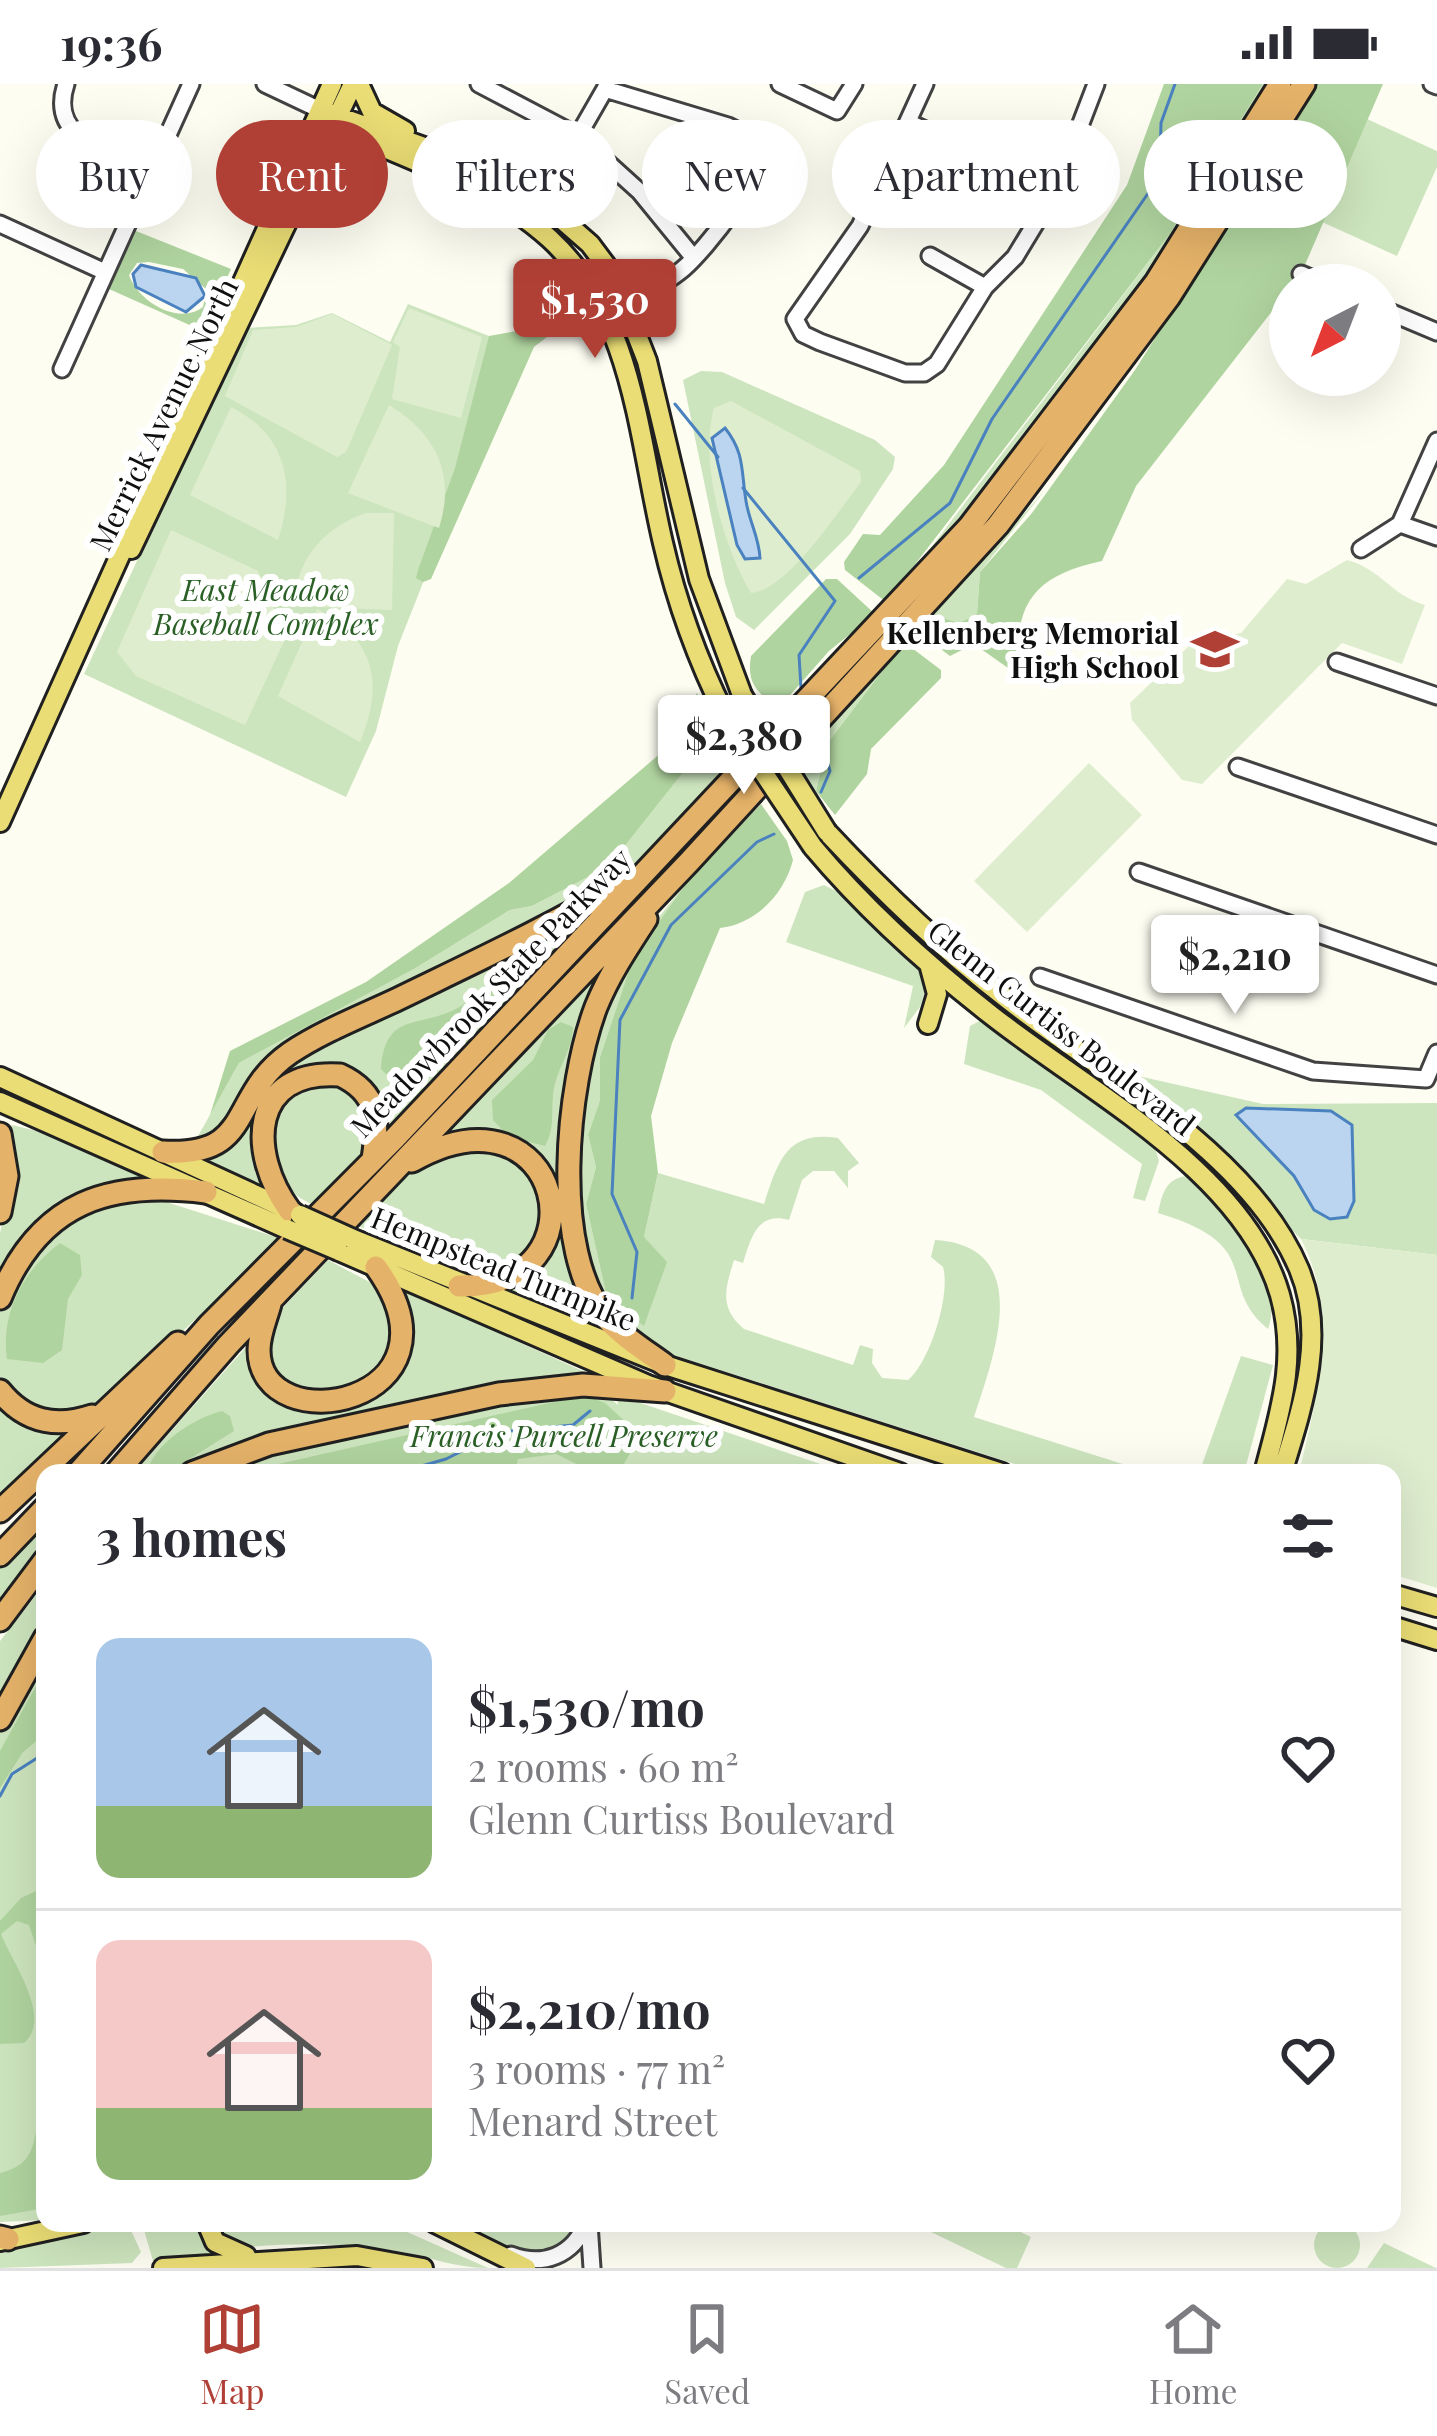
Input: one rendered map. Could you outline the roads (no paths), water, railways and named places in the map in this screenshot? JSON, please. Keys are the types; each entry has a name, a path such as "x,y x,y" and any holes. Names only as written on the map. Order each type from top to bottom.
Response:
{"highway":[{"name":"Meadowbrook State Parkway","path":"86,1464 282,1252 904,601 1038,442 1156,282 1280,84"},
{"name":"Meadowbrook State Parkway","path":"124,1464 271,1300 930,603 1051,458 1169,297 1304,84"},
{"path":"163,1152 199,1154 216,1148 230,1134 256,1086 293,1051 548,926 650,868"},
{"path":"665,1365 607,1319 589,1290 572,1230 571,1163 578,1075 596,1008 612,972 668,883"},
{"path":"292,1218 270,1183 260,1148 267,1114 295,1084 324,1074 356,1082 372,1100 377,1116 373,1159"},
{"path":"0,1134 7,1176 0,1212"},
{"path":"395,1170 441,1145 476,1138 522,1152 544,1177 552,1211 540,1253 510,1277 459,1286"},
{"path":"0,1298 42,1234 87,1200 135,1185 206,1192"},
{"path":"47,1464 282,1252"},
{"path":"271,1300 259,1350 268,1376 294,1396 313,1402 352,1398 382,1379 403,1334 400,1304 376,1267"},
{"path":"215,1464 269,1444 499,1394 584,1385 665,1391"},
{"path":"0,1391 18,1410 41,1420 71,1423 98,1414"},
{"path":"0,1511 36,1475"},
{"path":"0,1555 36,1517"},
{"path":"0,1620 36,1573"},
{"path":"0,1718 36,1654"}],"main road":[{"name":"Merrick Avenue North","path":"331,116 332,84"},
{"name":"Merrick Avenue North","path":"0,822 7,789 83,638 142,496 331,116 356,84"},
{"path":"356,84 364,102 383,120 412,134"},
{"name":"Glenn Curtiss Boulevard","path":"331,116 412,146"},
{"name":"Glenn Curtiss Boulevard","path":"331,116 517,213 549,238 592,288 611,323 625,367 681,613 725,715 812,847 929,964 1219,1192 1251,1232 1279,1293 1300,1362 1267,1464"},
{"name":"Glenn Curtiss Boulevard","path":"573,228 590,244 629,304 699,578 742,695 827,832 977,976 1236,1176 1269,1217 1300,1271 1300,1362 1283,1464"},
{"path":"858,896 899,904"},
{"path":"928,1024 937,994 929,964"},
{"name":"Hempstead Turnpike","path":"0,1077 345,1244 665,1365 974,1464"},
{"name":"Hempstead Turnpike","path":"0,1102 206,1192 292,1218"},
{"name":"Hempstead Turnpike","path":"345,1244 376,1267 665,1391 874,1464"},
{"path":"1401,1597 1437,1607"},
{"path":"1401,1629 1437,1640"},
{"path":"3,2239 38,2232"},
{"path":"211,2232 215,2242 254,2259"},
{"path":"455,2232 526,2268"},
{"path":"163,2268 357,2256 423,2268"}],"street":[{"path":"64,120 61,112 66,84"},
{"path":"174,120 191,84"},
{"path":"265,84 331,116"},
{"path":"479,84 548,120"},
{"path":"780,84 837,111 854,84"},
{"path":"909,120 925,84"},
{"path":"1082,120 1096,84"},
{"path":"587,120 606,86 728,126 766,145 767,158 752,183 693,257 629,304"},
{"path":"618,172 693,257"},
{"path":"0,224 105,272"},
{"path":"62,369 125,228"},
{"path":"859,228 799,311 796,325 820,342 905,373 924,373 937,364 985,287 1015,257 1033,228"},
{"path":"930,256 985,287"},
{"path":"1401,317 1437,332"},
{"path":"1361,549 1400,524 1437,441"},
{"path":"1400,524 1437,537"},
{"path":"1337,662 1437,696"},
{"path":"1238,767 1437,836"},
{"path":"1139,872 1437,975"},
{"path":"1040,977 1313,1072 1426,1079 1437,1053"},
{"path":"481,2244 525,2260 548,2260 568,2248 581,2232"},
{"path":"589,2232 592,2268"}],"water":[{"path":"141,265 196,278 205,296 186,312 136,287 133,274"},
{"path":"725,428 739,454 760,558 745,559 737,545 712,438"},
{"path":"1246,1108 1331,1111 1352,1125 1354,1201 1347,1217 1330,1219 1314,1210 1294,1176 1236,1115"}],"waterway":[{"path":"859,578 950,503 992,419 1149,192 1160,161 1161,123 1175,84"},
{"path":"675,404 718,457"},
{"path":"743,488 835,601 799,655 801,688"},
{"path":"821,742 830,771 821,792"},
{"path":"632,1298 637,1252 612,1194 620,1020 671,925 757,842 774,834"},
{"path":"428,1464 500,1432 573,1425 590,1411"},
{"path":"0,1796 12,1774 36,1759"}],"place":[{"name":"Kellenberg Memorial High School","path":"1215,649"}],"park label":[{"name":"East Meadow Baseball Complex","path":"266,606"},
{"name":"Francis Purcell Preserve","path":"564,1435"}]}
